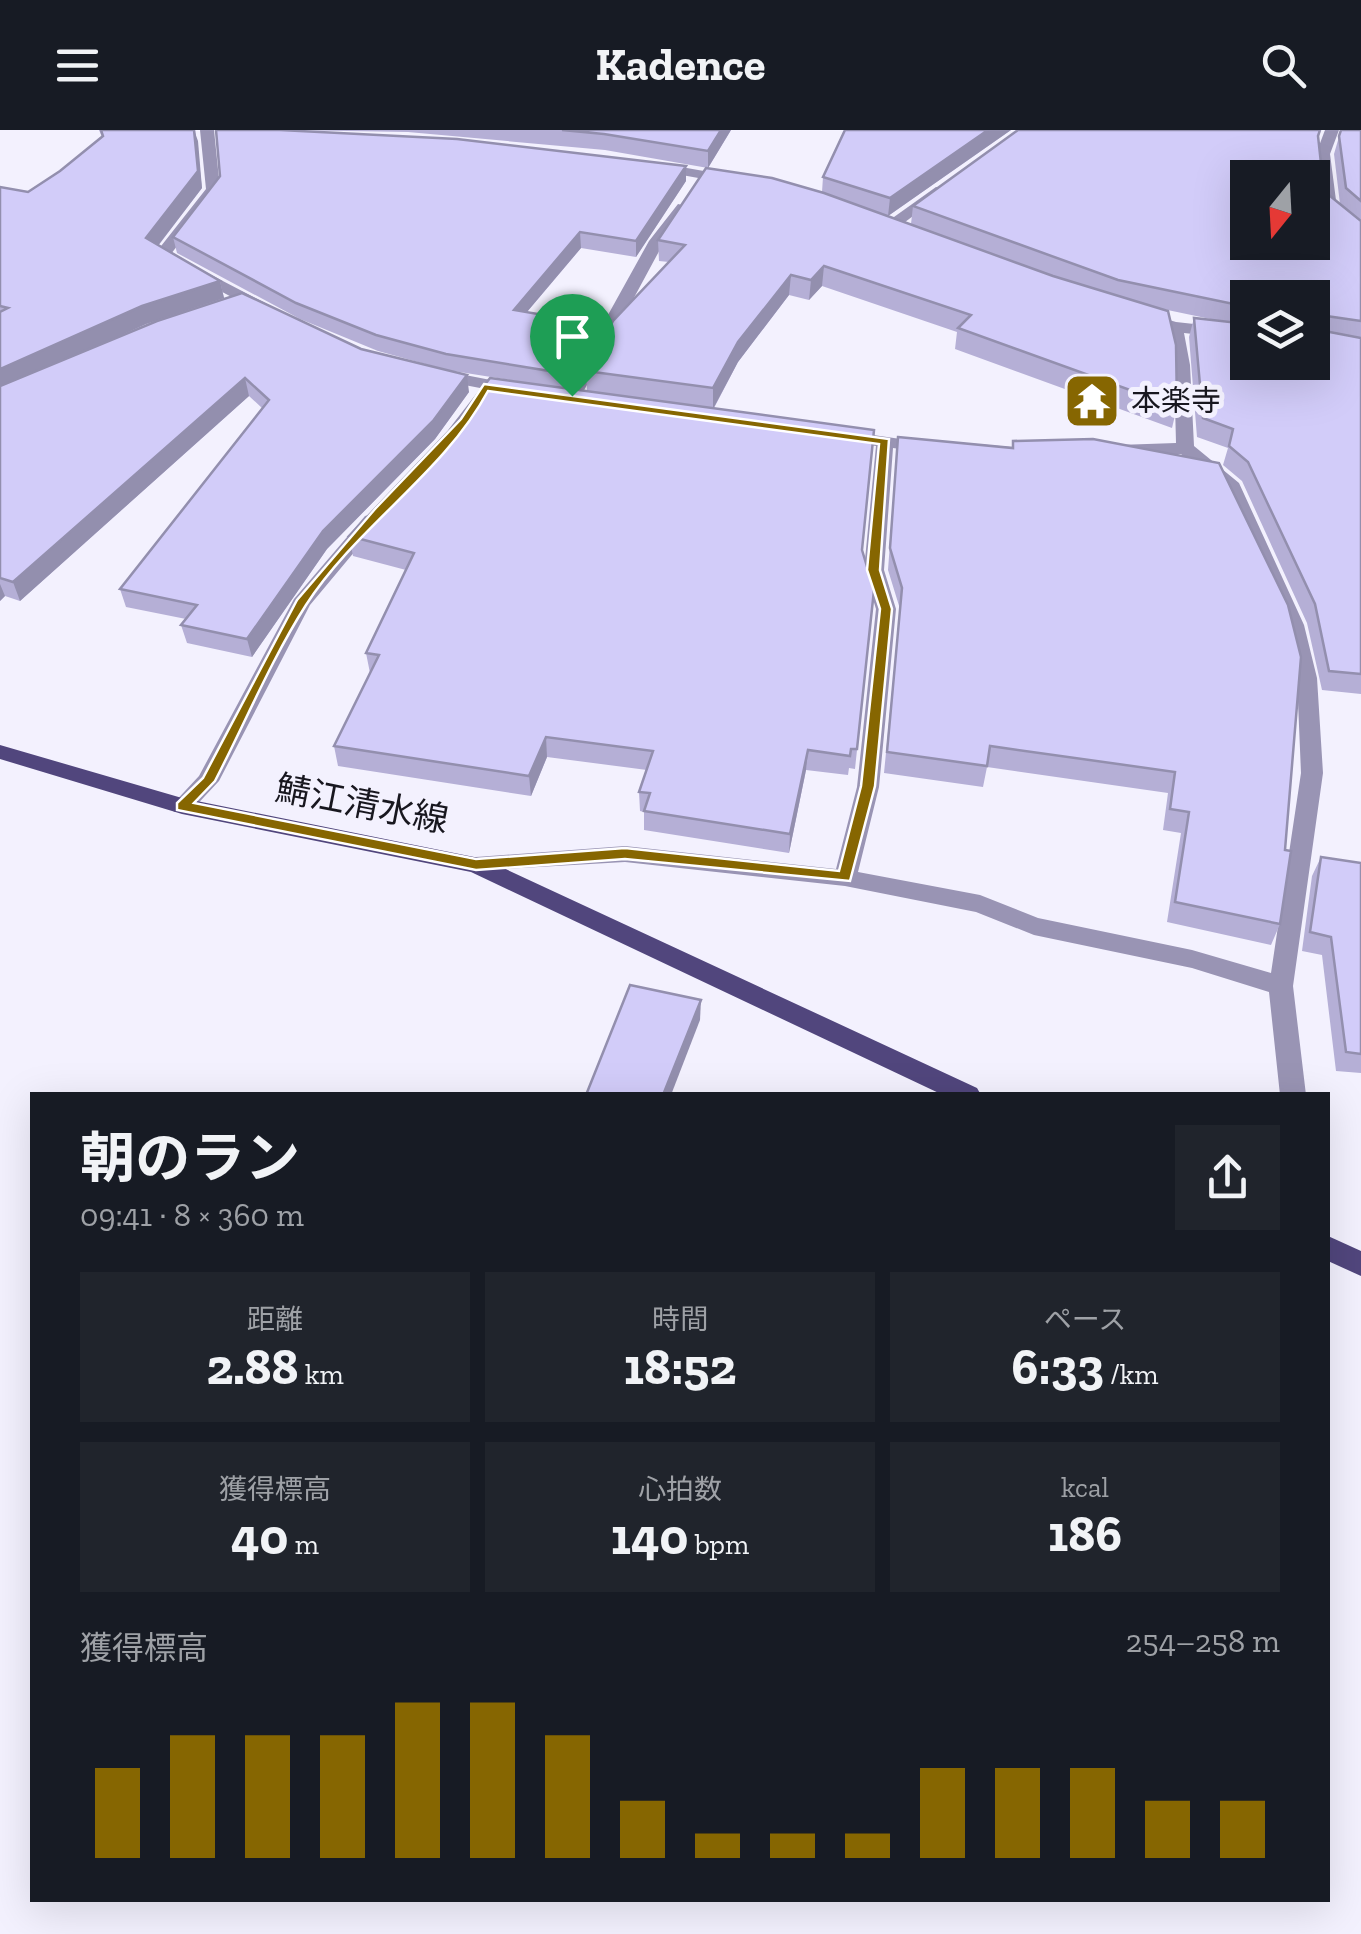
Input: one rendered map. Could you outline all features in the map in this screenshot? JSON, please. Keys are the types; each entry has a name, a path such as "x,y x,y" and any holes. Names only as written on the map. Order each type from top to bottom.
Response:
{"main road":[{"name":"鯖江清水線","path":"0,752 182,806 476,864 962,1092"},
{"path":"1330,1249 1361,1264"}],"street":[{"path":"1332,130 1323,154 1330,209 1361,239"},
{"path":"226,134 201,132 213,189 162,255 280,317"},
{"path":"632,164 742,183"},
{"path":"554,394 703,174"},
{"path":"892,225 952,182"},
{"path":"873,219 910,232"},
{"path":"229,306 247,300"},
{"path":"1124,312 1174,327 1230,333"},
{"path":"1174,327 1182,366 1185,448"},
{"path":"409,368 480,396 554,394 591,398"},
{"path":"826,433 956,452"},
{"path":"845,878 868,786 886,609 874,570 885,441"},
{"path":"1089,451 1185,448 1230,483 1294,625 1307,678 1312,772 1281,986 1293,1092"},
{"path":"182,806 208,781 301,602 392,498"},
{"path":"476,864 625,854 845,878 980,904 1034,926 1192,959 1281,986"}],"building":[{"path":"101,130 194,130 198,171 146,238 220,281 142,306 0,369 0,312 8,308 0,306 0,187 28,192 103,136"},
{"path":"216,130 457,139 686,166 636,241 580,232 514,310 590,323 562,373 446,354 376,335 296,303 173,237 220,176"},
{"path":"562,130 721,130 708,151"},
{"path":"845,130 988,130 890,198 823,177"},
{"path":"1018,130 1320,130 1321,160 1230,160 1230,260 1330,260 1330,196 1361,221 1361,321 1330,317 1330,280 1230,280 1230,303 1118,280 913,206"},
{"path":"1341,130 1361,130 1361,201 1346,188"},
{"path":"706,168 772,178 824,193 1053,276 1168,311 1176,345 1177,407 958,328 971,315 824,266 811,280 791,275 738,342 713,388 586,371 613,321 685,245 658,240"},
{"path":"242,293 361,349 467,375 433,421 323,531 247,639 181,625 197,605 120,589 269,400 245,378 13,582 0,578 0,386 157,321"},
{"path":"1194,318 1230,322 1230,380 1330,380 1330,332 1361,338 1361,674 1329,671 1315,604 1248,462 1229,446 1233,429 1203,418"},
{"path":"490,378 874,430 862,550 874,590 857,749 851,749 850,756 808,750 790,834 644,811 650,793 639,792 653,751 546,737 529,776 334,746 379,655 366,653 414,553 349,536 449,431"},
{"path":"898,437 1013,448 1013,441 1093,439 1219,463 1288,605 1301,657 1285,850 1291,851 1280,924 1175,902 1189,812 1170,809 1175,772 990,746 987,766 887,752 902,588 890,548"},
{"path":"1321,857 1361,863 1361,1054 1346,1052 1331,937 1310,932"},
{"path":"630,985 701,1000 664,1092 587,1092"}],"place":[{"name":"本楽寺","path":"1092,401"}],"route":[{"path":"484,387 572,396 885,441 874,570 886,609 868,786 845,878 625,854 476,864 182,806 208,781 301,602 379,511 466,421 484,387"}]}
